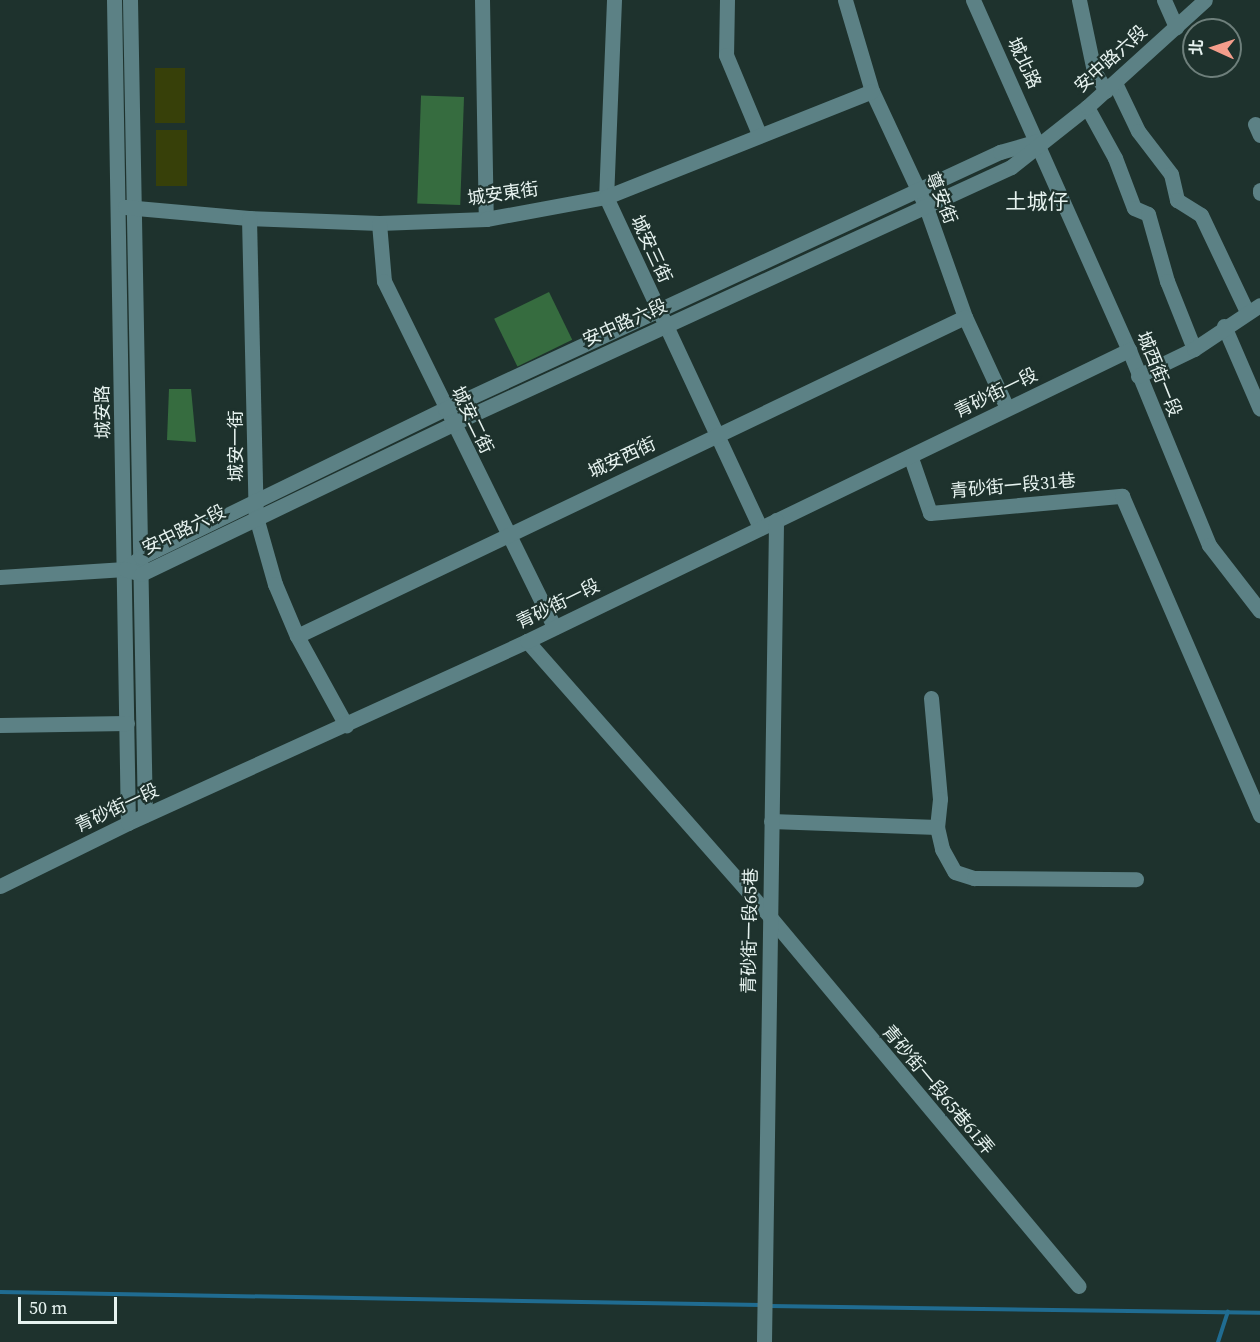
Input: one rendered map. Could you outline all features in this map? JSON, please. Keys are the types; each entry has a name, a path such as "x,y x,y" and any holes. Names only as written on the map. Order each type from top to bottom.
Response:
{"street":[{"name":"城安路","path":"114,0 127,207 141,557 145,815"},
{"name":"城安路","path":"128,823 125,569 130,0"},
{"path":"482,0 486,219"},
{"name":"城安三街","path":"614,0 606,197 760,528"},
{"path":"727,0 726,55 759,134"},
{"name":"尊安街","path":"845,0 872,91 926,207 965,317 1007,408"},
{"name":"城北路","path":"973,0 1039,142"},
{"path":"1079,0 1094,71 1111,87 1144,140 1171,174 1177,200 1201,215 1254,308 1194,349 1138,376"},
{"path":"1164,0 1176,27"},
{"name":"安中路六段","path":"125,569 141,574 452,424 1011,167 1039,142 1088,107 1205,0"},
{"name":"城安東街","path":"127,207 249,218 379,223 486,219 606,197 759,134 872,91"},
{"path":"1088,107 1115,158 1134,207 1148,214 1167,281 1194,349"},
{"name":"安中路六段","path":"125,569 141,557 445,409 1000,152 1039,142"},
{"name":"城西街一段","path":"1039,142 1129,350 1209,544 1260,611"},
{"name":"城安一街","path":"249,218 256,517 275,585 297,636 345,725"},
{"name":"城安二街","path":"379,223 384,281 452,424 554,627"},
{"name":"城安西街","path":"297,636 965,317"},
{"path":"1224,327 1260,409"},
{"name":"青砂街一段","path":"0,886 145,815 527,641 776,520 911,458 1007,408 1129,350"},
{"name":"青砂街一段31巷","path":"911,458 930,513 1122,496 1260,815"},
{"name":"青砂街一段65巷","path":"764,1342 776,520"},
{"path":"0,577 125,569"},
{"name":"青砂街一段65巷61弄","path":"527,641 770,917 1078,1286"},
{"path":"931,698 940,799 937,827 942,849 955,872 974,878 1136,879"},
{"path":"0,725 127,723"},
{"path":"771,821 937,827"}],"green space":[{"path":"155,68 185,68 185,123 155,123"},
{"path":"156,130 187,130 187,186 156,186"}],"building":[{"path":"421,95 464,97 460,205 417,203"},
{"path":"549,292 572,340 517,366 494,319"},
{"path":"169,389 191,389 196,442 167,440"}],"waterway":[{"path":"0,1292 761,1305"},
{"path":"769,1306 1260,1313"},
{"path":"1218,1342 1228,1312"}],"district":[{"name":"土城仔","path":"1037,202"}]}
